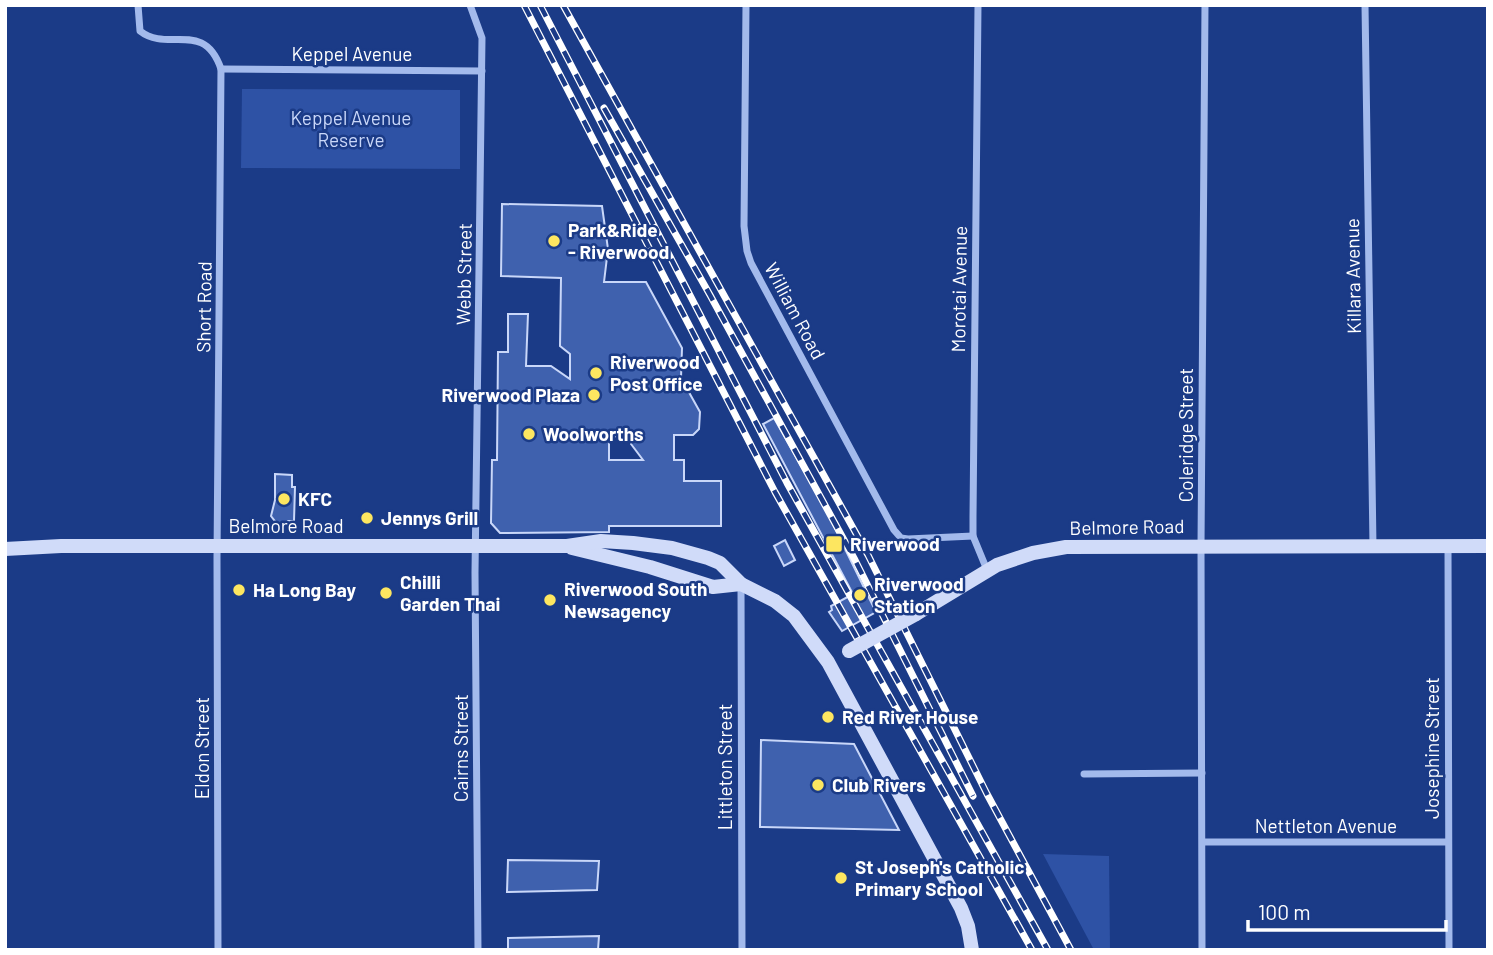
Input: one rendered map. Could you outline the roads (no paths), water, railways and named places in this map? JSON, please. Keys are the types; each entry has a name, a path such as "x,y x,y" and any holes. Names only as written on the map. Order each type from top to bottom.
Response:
{"main road":[{"name":"Belmore Road","path":"5,549 49,546 217,545 567,546 601,541 672,548 720,563 741,584 775,601 794,616 828,662 916,614 987,570 1020,557 1066,547 1488,546"},
{"name":"Belmore Road","path":"567,546 650,567 713,587 741,584"},
{"path":"828,662 961,908 968,926 972,950"}],"street":[{"path":"138,5 140,31 148,37 190,38 203,43 212,50 221,69"},
{"name":"Webb Street","path":"470,5 482,38 477,546"},
{"name":"William Road","path":"746,5 744,226 751,263 894,530 901,538 908,539 973,536"},
{"name":"Morotai Avenue","path":"978,5 973,536 987,570"},
{"name":"Coleridge Street","path":"1202,950 1201,546 1205,5"},
{"name":"Killara Avenue","path":"1365,5 1373,546"},
{"name":"Keppel Avenue","path":"221,69 482,71"},
{"name":"Short Road","path":"217,545 221,69"},
{"name":"Eldon Street","path":"217,545 218,950"},
{"name":"Cairns Street","path":"477,546 478,950"},
{"name":"Josephine Street","path":"1448,546 1450,950"},
{"name":"Littleton Street","path":"741,584 742,950"},
{"path":"1084,774 1202,773"},
{"name":"Nettleton Avenue","path":"1203,842 1448,842"}],"railway":[{"path":"524,5 775,492 1032,950"},
{"path":"540,5 787,483 1048,950"},
{"path":"563,5 868,555 987,794 1071,950"},
{"path":"604,108 855,560 973,796"}],"place":[{"name":"Park&Ride - Riverwood","path":"554,241"},
{"name":"Riverwood Post Office","path":"596,373"},
{"name":"Riverwood Plaza","path":"594,395"},
{"name":"Woolworths","path":"529,434"},
{"name":"KFC","path":"284,499"},
{"name":"Jennys Grill","path":"367,518"},
{"name":"Riverwood","path":"834,544"},
{"name":"Ha Long Bay","path":"239,590"},
{"name":"Chilli Garden Thai","path":"386,593"},
{"name":"Riverwood Station","path":"860,595"},
{"name":"Riverwood South Newsagency","path":"550,600"},
{"name":"Red River House","path":"828,717"},
{"name":"Club Rivers","path":"818,785"},
{"name":"St Joseph's Catholic Primary School","path":"841,878"}],"park label":[{"name":"Keppel Avenue Reserve","path":"351,129"}]}
